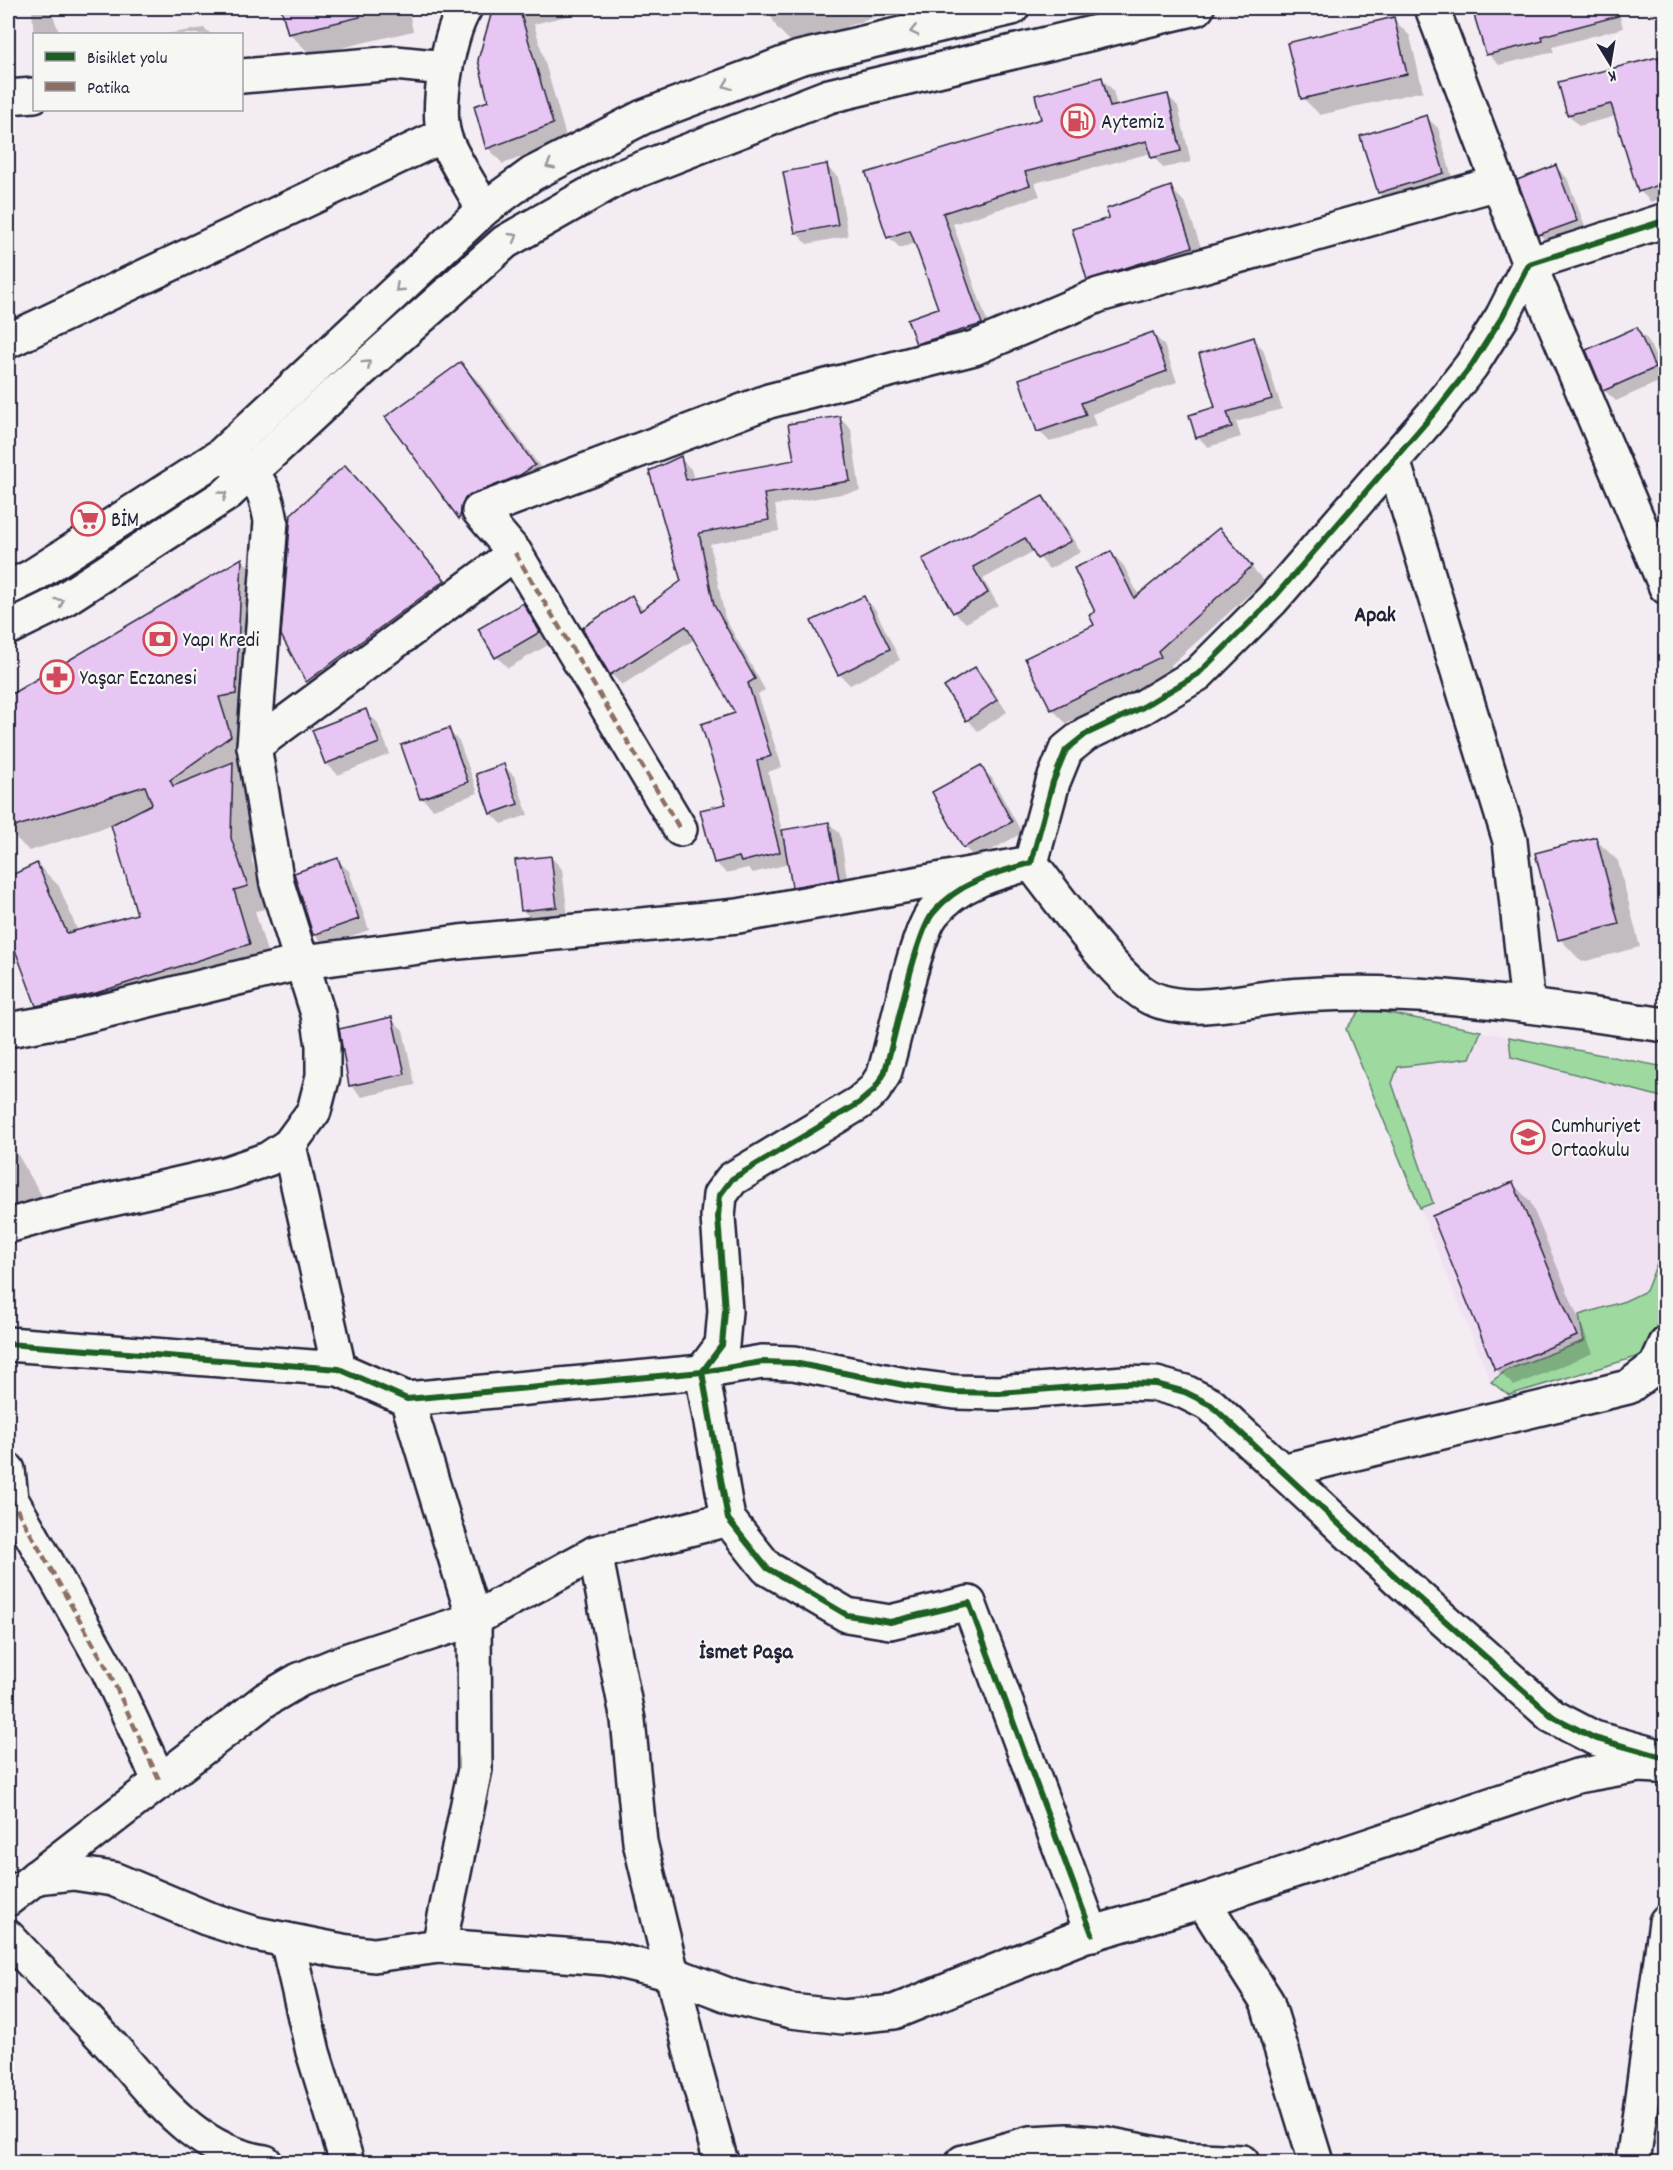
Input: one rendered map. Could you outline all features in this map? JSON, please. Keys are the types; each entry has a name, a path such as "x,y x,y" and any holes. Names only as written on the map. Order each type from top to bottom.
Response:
{"street":[{"path":"8,588 31,577 220,456 483,209 532,174 643,117 799,58 1012,8"},
{"path":"8,628 64,599 227,494 506,242 618,178 829,96 1197,8"},
{"path":"1432,8 1529,264 1665,587"},
{"path":"460,11 446,68 444,135 483,209"},
{"path":"243,76 395,63 446,68"},
{"path":"8,97 33,94"},
{"path":"8,341 444,135"},
{"path":"680,829 514,553 479,511 769,401 975,348 1099,295 1498,183"},
{"path":"1031,863 1053,782 1066,750 1086,734 1143,707 1198,674 1272,600 1471,366 1502,318 1529,264 1665,220"},
{"path":"8,1226 60,1211 227,1173 268,1159 289,1145 314,1111 323,1076 323,1045 318,1014 277,884 254,746 271,520 267,495 250,472 220,456"},
{"path":"1393,460 1510,841 1528,1006"},
{"path":"254,746 514,553"},
{"path":"8,1030 71,1019 303,962 459,942 738,916 1031,863"},
{"path":"1031,863 1126,981 1150,998 1177,1006 1326,994 1410,992 1665,1025"},
{"path":"1031,863 982,877 956,892 932,913 919,945 884,1074 874,1090 859,1103 732,1179 720,1195 718,1217 725,1311 722,1345 702,1372 728,1519 766,1568 847,1615 890,1622 969,1604 1092,1934"},
{"path":"289,1145 339,1369"},
{"path":"8,1344 339,1369 407,1399 702,1372 762,1362 794,1363 909,1386 999,1393 1124,1383 1156,1384 1185,1392 1210,1405 1398,1579 1552,1716 1594,1738 1665,1758"},
{"path":"1282,1471 1628,1387 1656,1366 1665,1344"},
{"path":"407,1399 474,1619 475,1768 439,1946"},
{"path":"8,1470 11,1499 108,1670 160,1782"},
{"path":"8,1899 265,1700 299,1680 348,1660 474,1619 595,1554 728,1519"},
{"path":"595,1554 628,1719 640,1842 722,2163"},
{"path":"36,1877 73,1873 113,1879 206,1918 256,1934 342,1951 374,1954 439,1946 606,1958 673,1974 733,1997 791,2012 843,2017 894,2012 1092,1934 1203,1901 1577,1776 1640,1765 1665,1766"},
{"path":"1203,1901 1267,2002 1316,2163"},
{"path":"1633,2163 1665,1922"},
{"path":"8,1937 160,2102 191,2130 220,2150 241,2159 266,2163"},
{"path":"287,1940 313,2052 347,2163"},
{"path":"963,2163 1030,2143 1068,2142 1106,2144 1182,2159 1242,2163"}],"shaded area":[{"name":"Cumhuriyet Ortaokulu","path":"1362,1008 1665,1067 1665,1305 1509,1395 1491,1382 1346,1029"}],"green space":[{"path":"1362,1008 1481,1031 1470,1058 1398,1067 1392,1083 1433,1203 1420,1208 1346,1029"},
{"path":"1509,1037 1665,1067 1665,1098 1511,1057"},
{"path":"1665,1243 1665,1305 1646,1354 1509,1395 1491,1382 1507,1370 1584,1341 1579,1315 1625,1301 1646,1291"}],"building":[{"path":"281,8 359,8 360,17 288,34"},
{"path":"493,8 519,8 553,124 486,149 474,106 488,101 478,60"},
{"path":"1472,8 1617,8 1618,16 1542,36 1543,41 1486,55"},
{"path":"1394,17 1407,74 1301,99 1287,43"},
{"path":"1658,57 1665,85 1665,183 1638,192 1611,104 1567,115 1558,82"},
{"path":"1102,77 1110,107 1168,94 1181,151 1151,158 1147,141 1025,172 1030,185 943,213 982,324 916,344 907,319 938,308 910,230 887,238 866,173 1041,119 1035,95"},
{"path":"1427,115 1444,173 1378,193 1360,136"},
{"path":"827,164 838,225 795,233 783,172"},
{"path":"1556,165 1577,221 1538,235 1517,180"},
{"path":"1171,186 1192,247 1087,280 1072,229 1109,218 1106,209"},
{"path":"1637,327 1655,368 1603,391 1586,350"},
{"path":"1153,332 1167,371 1081,403 1086,415 1037,432 1019,379"},
{"path":"1254,337 1272,399 1227,412 1232,427 1196,438 1189,415 1215,407 1199,354"},
{"path":"461,362 535,465 520,475 465,498 459,519 385,417"},
{"path":"840,416 850,481 764,494 769,520 699,533 714,605 755,679 748,683 771,756 757,761 780,852 741,862 739,857 714,863 700,810 726,804 701,724 735,713 686,626 610,675 582,628 632,595 640,611 681,581 649,471 681,456 686,480 794,460 788,424"},
{"path":"345,465 445,580 306,682 281,635 291,514"},
{"path":"1043,496 1071,541 1037,559 1025,538 973,567 988,593 953,613 922,559"},
{"path":"1219,528 1252,566 1158,651 1161,657 1051,710 1025,658 1094,625 1089,615 1095,612 1074,568 1111,551 1134,598"},
{"path":"242,558 236,694 219,697 231,736 170,780 173,786 233,762 231,838 248,886 234,890 250,944 96,993 36,1006 8,931 14,874 37,863 67,933 137,914 111,825 152,804 145,786 8,829 8,696"},
{"path":"864,596 890,649 838,675 811,621"},
{"path":"523,603 540,632 495,658 478,629"},
{"path":"975,667 997,700 966,721 944,687"},
{"path":"366,709 379,743 325,764 312,730"},
{"path":"449,728 468,782 420,799 401,745"},
{"path":"504,764 518,804 490,814 476,774"},
{"path":"981,765 1012,822 963,848 932,792"},
{"path":"829,822 839,879 792,887 782,830"},
{"path":"1596,837 1619,924 1558,940 1535,853"},
{"path":"551,856 557,907 521,911 515,860"},
{"path":"338,858 359,919 313,935 294,873"},
{"path":"392,1017 405,1074 349,1086 339,1029"},
{"path":"1513,1182 1577,1336 1495,1370 1432,1216"}],"marked path":[{"path":"515,553 680,829"},
{"path":"8,1470 11,1499 108,1670 160,1782"}],"cycle path":[{"path":"1092,1934 969,1603 890,1622 847,1615 767,1568 728,1519 702,1372 722,1345 725,1311 718,1217 720,1195 732,1179 859,1103 874,1090 884,1074 920,941 934,912 966,886 991,875 1031,863 1053,782 1066,750 1086,734 1143,707 1198,674 1272,600 1434,413 1471,366 1502,317 1529,264 1666,220"},
{"path":"8,1344 339,1369 407,1399 702,1372 762,1362 794,1363 909,1386 955,1392 999,1393 1124,1383 1156,1384 1185,1392 1211,1405 1398,1579 1552,1716 1594,1738 1666,1758"}],"place":[{"name":"Aytemiz","path":"1078,121"},
{"name":"BİM","path":"88,519"},
{"name":"Yapı Kredi","path":"160,639"},
{"name":"Yaşar Eczanesi","path":"57,677"},
{"name":"Cumhuriyet Ortaokulu","path":"1528,1137"}],"district":[{"name":"Apak","path":"1375,613"},
{"name":"İsmet Paşa","path":"746,1650"}]}
